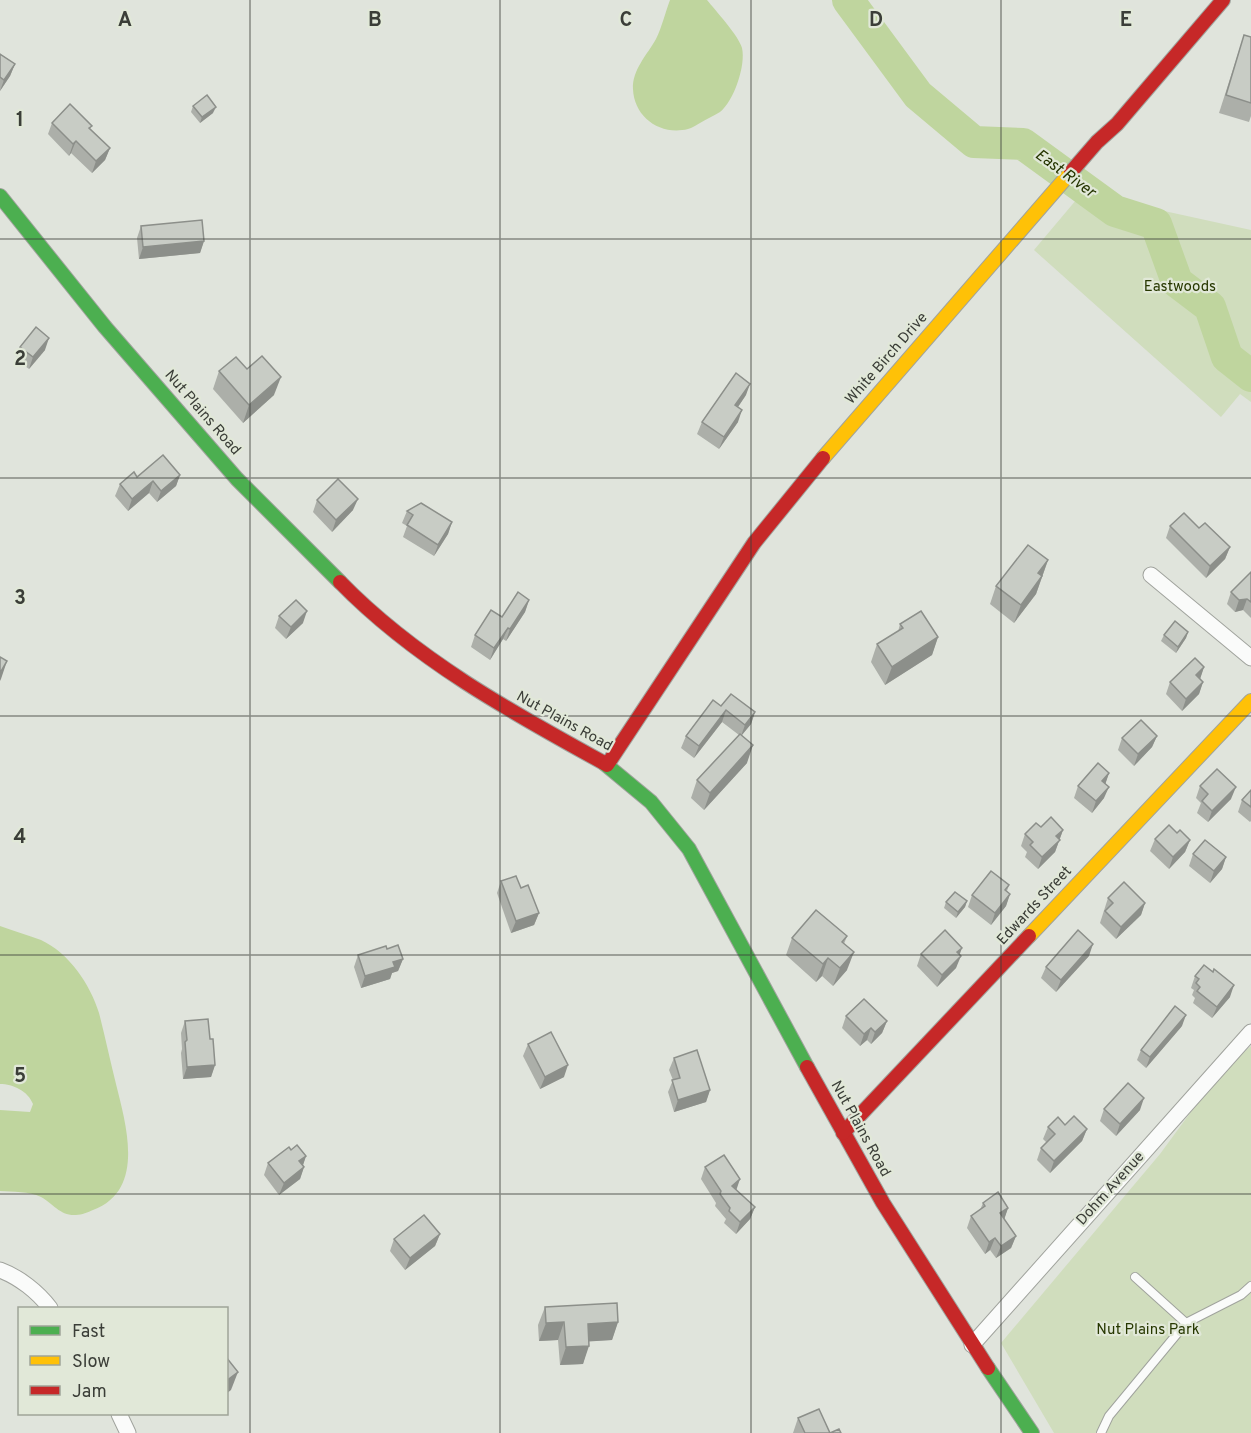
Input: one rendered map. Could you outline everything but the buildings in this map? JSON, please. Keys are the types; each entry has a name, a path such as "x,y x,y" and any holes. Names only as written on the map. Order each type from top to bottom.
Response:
{"street":[{"name":"White Birch Drive","path":"607,765 761,535 803,481 1223,0"},
{"name":"Nut Plains Road","path":"0,196 105,327 237,479 366,609 441,666 506,709 607,765 651,802 689,849 843,1133 925,1272 1032,1433"},
{"path":"1151,574 1251,658"},
{"name":"Edwards Street","path":"843,1133 1251,701"},
{"name":"Dohm Avenue","path":"972,1345 1251,1032"},
{"path":"0,1270 14,1275 49,1307"},
{"path":"120,1415 128,1433"}],"lane":[{"path":"1135,1277 1186,1323"},
{"path":"1101,1433 1109,1416 1186,1323 1242,1295 1251,1286"}],"green space":[{"name":"Eastwoods","path":"1082,193 1251,230 1251,402 1240,394 1221,417 1034,250"},
{"name":"Nut Plains Park","path":"1251,1046 1251,1433 1054,1433 1001,1343 1160,1154 1218,1075"}],"shaded area":[{"path":"670,0 707,0 740,43 743,55 738,82 725,107 688,129 668,130 650,122 638,108 633,89 637,69 656,39"},
{"path":"0,926 41,940 61,953 84,981 99,1013 124,1118 128,1155 126,1172 120,1188 110,1201 83,1214 66,1214 41,1197 31,1194 0,1191 0,1110 30,1112 33,1104 28,1095 20,1089 0,1084"}],"waterway":[{"name":"East River","path":"848,0 918,95 974,142 1023,144 1115,211 1156,224 1177,282 1210,307 1227,357 1251,376"}],"traffic: fast":[{"path":"0,196 105,327 237,479 340,582"},
{"path":"604,763 651,802 689,849 807,1067"},
{"path":"988,1368 1032,1433"}],"traffic: slow":[{"path":"823,458 1071,172"},
{"path":"1029,936 1251,701"}],"traffic: jam":[{"path":"1071,172 1097,142 1117,124 1223,0"},
{"path":"607,765 754,543 823,458"},
{"path":"340,582 369,610 432,660 499,704 604,763"},
{"path":"843,1133 1029,936"},
{"path":"807,1067 883,1203 988,1368"}]}
